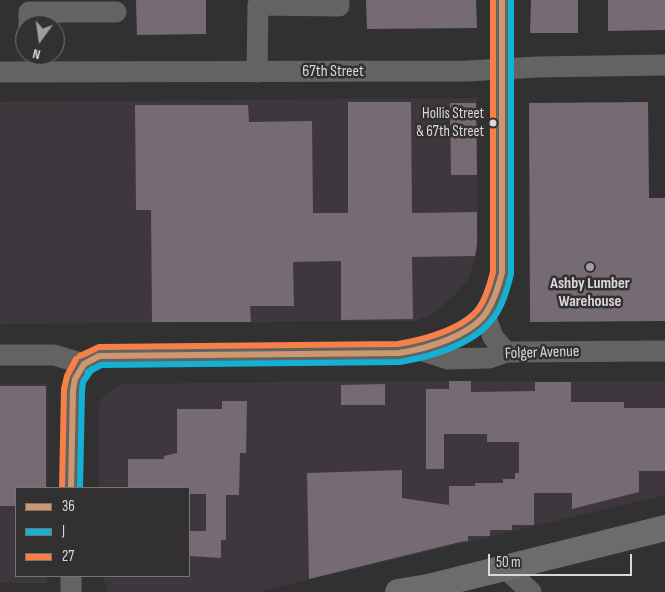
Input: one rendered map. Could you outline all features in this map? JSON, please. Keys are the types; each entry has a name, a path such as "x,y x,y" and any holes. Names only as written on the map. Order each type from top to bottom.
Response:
{"main road":[{"path":"398,592 505,568 665,528"}],"street":[{"path":"257,72 258,5 339,6 339,0"},
{"path":"502,0 502,273 495,297 485,315 493,337 506,352"},
{"path":"29,15 29,12 116,12"},
{"name":"67th Street","path":"0,72 24,65"},
{"name":"67th Street","path":"57,65 257,72 502,70 537,67 665,65"},
{"name":"Folger Avenue","path":"84,364 100,356 391,353 420,350 443,343 462,333 485,315"},
{"name":"Folger Avenue","path":"420,350 448,359 490,358 506,352 665,351"},
{"path":"0,355 54,355 84,364 76,379 73,390 71,487"},
{"path":"505,568 531,592"},
{"path":"71,577 71,592"}],"shaded area":[{"path":"477,98 478,238 476,258 468,279 456,294 431,315 414,321 0,324 0,102"},
{"path":"665,381 665,495 258,592 107,592 103,577 190,577 190,487 99,487 99,412 100,402 105,394 123,384"},
{"path":"0,384 47,384 47,487 15,487 15,577 47,577 47,583 0,583"}],"building":[{"path":"136,0 206,0 206,34 137,35"},
{"path":"366,0 476,0 477,28 367,29"},
{"path":"531,0 578,0 578,33 530,33"},
{"path":"608,0 665,0 665,30 608,31"},
{"path":"348,102 411,102 412,213 477,212 475,256 412,257 413,319 341,320 341,261 293,262 294,306 250,306 251,322 152,322 151,210 136,210 135,105 248,105 249,122 312,121 313,213 348,213"},
{"path":"648,102 649,198 665,198 665,321 530,322 529,103"},
{"path":"450,103 476,103 477,175 451,175"},
{"path":"449,381 471,381 471,392 535,391 535,382 571,382 571,402 624,402 624,408 665,408 665,471 639,471 639,492 572,509 572,493 534,493 534,525 512,525 512,530 490,530 490,536 468,536 468,541 309,579 307,473 402,470 402,498 449,505 449,486 475,486 475,483 503,483 503,479 515,479 515,473 519,473 519,442 487,442 487,434 444,434 444,469 426,469 426,389 449,389"},
{"path":"385,384 385,405 341,405 341,385"},
{"path":"0,386 46,386 46,487 15,487 15,506 0,506"},
{"path":"222,401 247,401 246,453 240,453 239,495 226,495 226,540 221,540 221,558 190,556 190,531 206,531 206,494 190,494 190,487 128,487 128,459 164,459 164,456 177,453 177,409 222,409"}],"transit line":[{"name":"27","path":"80,356 99,347 398,344 419,340 464,322 479,308 484,300 493,272 493,0"},
{"name":"36","path":"84,364 99,356 399,353 447,340 459,335 479,321 491,304 502,273 502,0"},
{"name":"J","path":"88,372 101,365 400,362 449,349 473,337 483,329 491,321 501,305 511,274 511,0"},
{"name":"27","path":"62,487 64,389 67,376 76,359"},
{"name":"36","path":"71,487 73,390 75,379 84,364"},
{"name":"J","path":"80,487 82,391 83,382 92,369"}],"place":[{"name":"Hollis Street & 67th Street","path":"493,123"},
{"name":"Ashby Lumber Warehouse","path":"590,267"}]}
